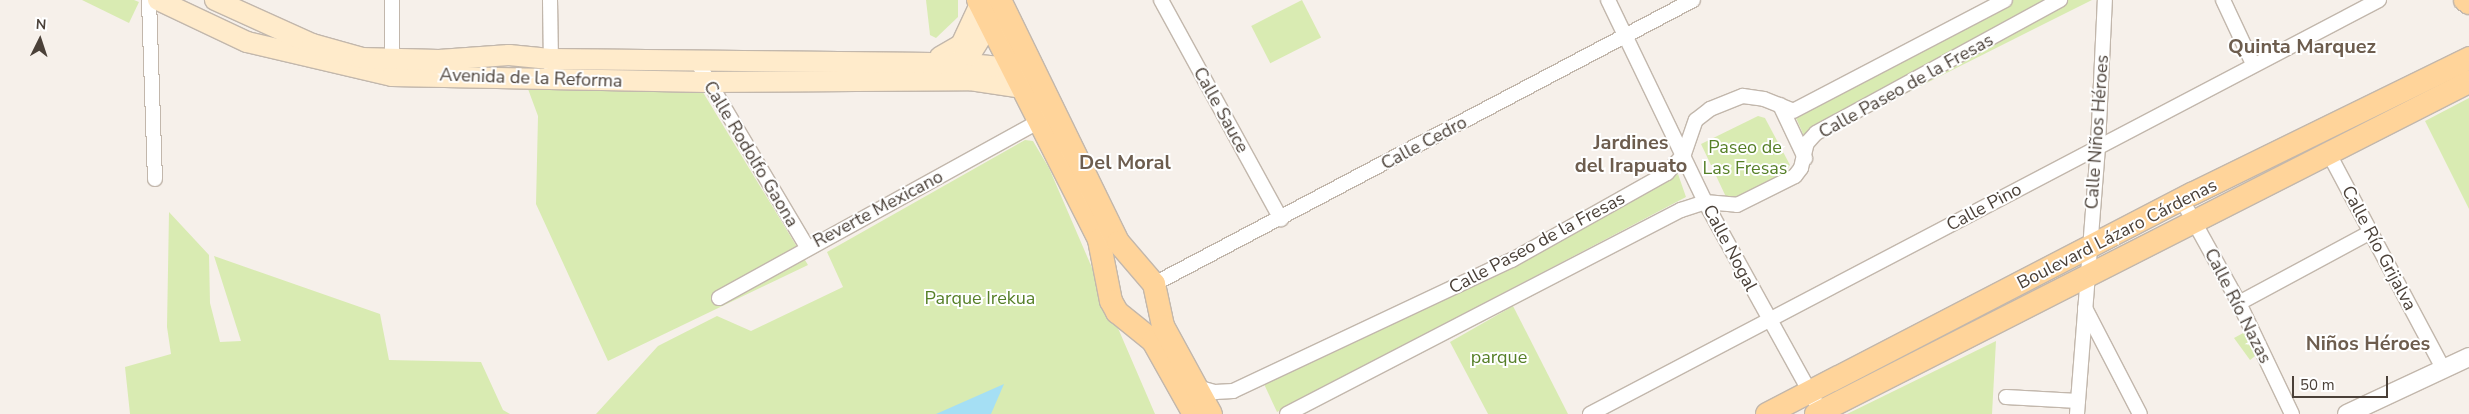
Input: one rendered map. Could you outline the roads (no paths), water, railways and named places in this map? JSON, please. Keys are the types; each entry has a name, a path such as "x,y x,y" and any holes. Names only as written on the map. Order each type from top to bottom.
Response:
{"main road":[{"path":"2465,0 2469,3"},
{"name":"Avenida de la Reforma","path":"219,1 312,44 392,67 439,60 509,55 550,59 696,60 918,72 991,80 1024,78"},
{"name":"Avenida de la Reforma","path":"167,2 247,42 392,67 501,78 707,82 918,72 957,63 1024,78"},
{"name":"Avenida de la Reforma","path":"918,72 952,52 961,44 991,4"},
{"path":"957,63 970,55 982,40 991,4"},
{"path":"991,4 1024,78 1118,242 1154,284 1163,326 1211,414"},
{"path":"247,42 255,19"},
{"path":"501,78 509,55"},
{"name":"Boulevard Lázaro Cárdenas","path":"1767,414 2182,200 2469,58"},
{"path":"1024,78 1038,122 1099,240 1104,274 1111,301 1117,312 1153,341 1194,414"},
{"name":"Boulevard Lázaro Cárdenas","path":"1820,413 2328,152 2469,82"},
{"path":"1104,274 1136,261"},
{"path":"1128,320 1150,316 1159,310"}],"street":[{"path":"149,0 156,179"},
{"path":"392,0 392,67"},
{"path":"550,0 552,80"},
{"name":"Calle Sauce","path":"1161,0 1281,219"},
{"name":"Calle Nogal","path":"1608,0 1684,154 1705,202 1820,413"},
{"name":"Calle Cedro","path":"1154,284 1281,219 1693,0"},
{"name":"Calle Paseo de la Fresas","path":"1197,388 1215,392 1233,391 1512,260 1667,173 1684,154 1696,120 1710,109 1743,96 1764,99 1794,111 2005,0"},
{"name":"Calle Paseo de la Fresas","path":"1287,414 1507,298 1681,210 1705,202 1737,205 1795,176 1805,158 1808,143 1816,133 2029,20 2060,0"},
{"name":"Calle Niños Héroes","path":"2078,407 2086,276 2098,146 2105,0"},
{"path":"2222,0 2253,64"},
{"name":"Calle Pino","path":"1590,414 2253,64 2379,0"},
{"name":"Calle Rodolfo Gaona","path":"696,60 707,82 807,247"},
{"path":"1780,105 1805,158"},
{"name":"Reverte Mexicano","path":"719,298 807,247 1038,122"},
{"name":"Calle Río Grijalva","path":"2328,152 2444,370"},
{"name":"Calle Río Nazas","path":"2182,200 2239,304 2292,414"},
{"path":"2239,304 2371,232"},
{"path":"2085,308 2140,414"},
{"path":"2347,414 2469,357"},
{"path":"2006,397 2078,407"}],"water":[{"path":"1004,384 991,414 936,414"}],"district":[{"name":"Quinta Marquez","path":"2302,46"},
{"name":"Jardines del Irapuato","path":"1631,154"},
{"name":"Del Moral","path":"1125,162"},
{"name":"Niños Héroes","path":"2368,343"}],"park label":[{"name":"Paseo de Las Fresas","path":"1745,158"},
{"name":"Parque Irekua","path":"980,298"},
{"name":"parque","path":"1499,357"}]}
